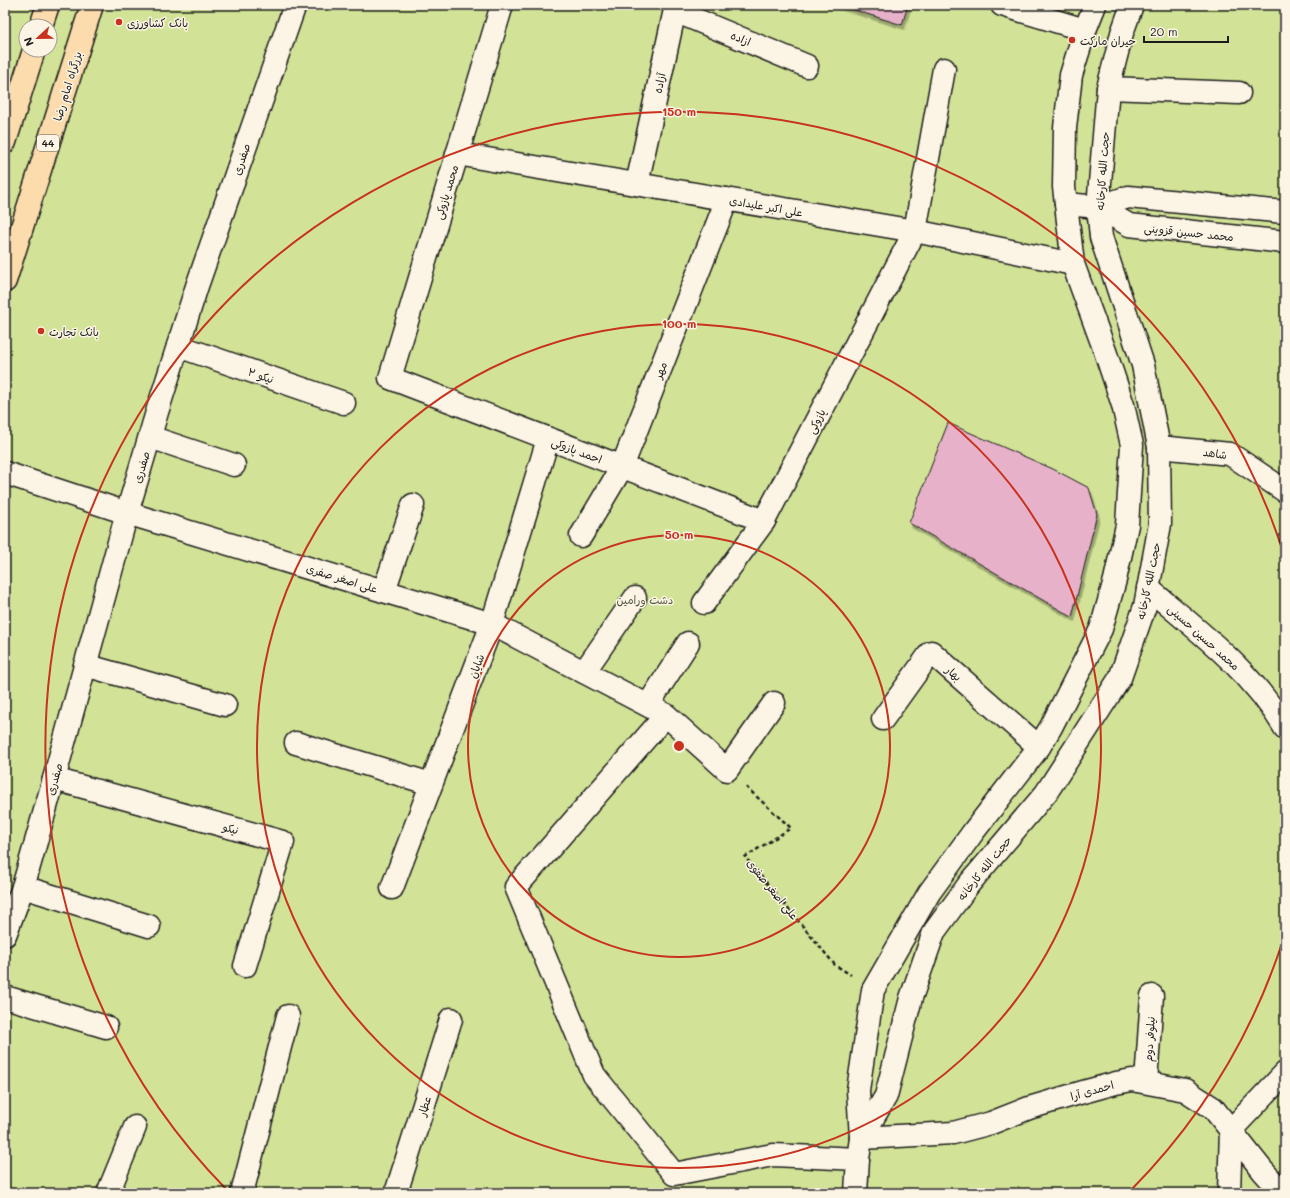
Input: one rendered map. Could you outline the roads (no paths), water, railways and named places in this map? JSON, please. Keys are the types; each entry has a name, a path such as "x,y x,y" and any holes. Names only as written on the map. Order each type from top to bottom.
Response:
{"highway":[{"path":"44,18 48,5"},
{"name":"بزرگراه امام رضا","path":"5,281 92,5"},
{"path":"5,142 31,58"}],"street":[{"name":"صفدری","path":"5,935 23,887 86,665 127,513 178,346 197,286 295,5"},
{"name":"محمد پازوکی","path":"390,378 502,5"},
{"path":"1002,5 1086,30"},
{"name":"حجت الله کارخانه","path":"856,1193 859,1149 858,1090 874,990 929,893 974,831 1039,748 1101,629 1116,580 1127,525 1132,445 1119,391 1073,264 1064,186 1065,128 1071,75 1095,5"},
{"name":"حجت الله کارخانه","path":"859,1149 886,1096 911,998 934,932 969,884 1046,792 1120,678 1145,606 1160,524 1159,447 1143,365 1101,237 1098,207 1108,88 1122,33 1132,5"},
{"name":"ازاده","path":"676,8 807,66"},
{"name":"آزاده","path":"637,184 676,8"},
{"name":"پازوکی","path":"704,603 764,521 916,231 944,70"},
{"path":"1108,88 1239,93"},
{"name":"علی اکبر علیدادی","path":"457,154 916,231 1073,264"},
{"name":"محمد حسین قزوینی","path":"1066,204 1098,207 1128,197 1285,212"},
{"name":"مهر","path":"581,536 622,467 727,199"},
{"name":"محمد حسین قزوینی","path":"1098,207 1129,225 1285,242"},
{"name":"نیکو ۲","path":"178,346 344,404"},
{"name":"احمد پازوکی","path":"390,378 764,521"},
{"path":"150,436 234,465"},
{"name":"شایان","path":"392,888 492,624 548,439"},
{"name":"شاهد","path":"1159,447 1230,454 1285,491"},
{"name":"علی اصغر صفری","path":"5,473 127,513 492,624 657,710"},
{"path":"384,591 413,504"},
{"name":"محمد حسین حسینی","path":"1148,588 1232,660 1274,708 1285,728"},
{"path":"584,672 634,598"},
{"path":"688,643 657,710 728,770 774,703"},
{"name":"بهار","path":"883,719 931,652 1039,748"},
{"path":"86,665 225,705"},
{"name":"احمدی آرا","path":"657,710 516,887 594,1075 674,1174 773,1155 859,1149 953,1132 991,1123 1029,1108 1116,1083 1132,1080 1185,1090 1213,1108 1262,1171 1283,1193"},
{"path":"296,743 431,784"},
{"name":"نیکو","path":"54,779 283,842 245,966"},
{"path":"23,887 149,926"},
{"name":"نیلوفر دوم","path":"1146,1082 1152,996"},
{"path":"5,997 106,1027"},
{"path":"242,1193 288,1016"},
{"name":"عطار","path":"396,1193 451,1019"},
{"path":"1229,1193 1231,1130 1285,1073"},
{"path":"108,1193 134,1127"}],"place":[{"name":"بانک کشاورزی","path":"119,22"},
{"name":"حیران مارکت","path":"1072,40"},
{"name":"بانک تجارت","path":"41,331"}],"park label":[{"name":"دشت ورامین","path":"645,599"}]}
